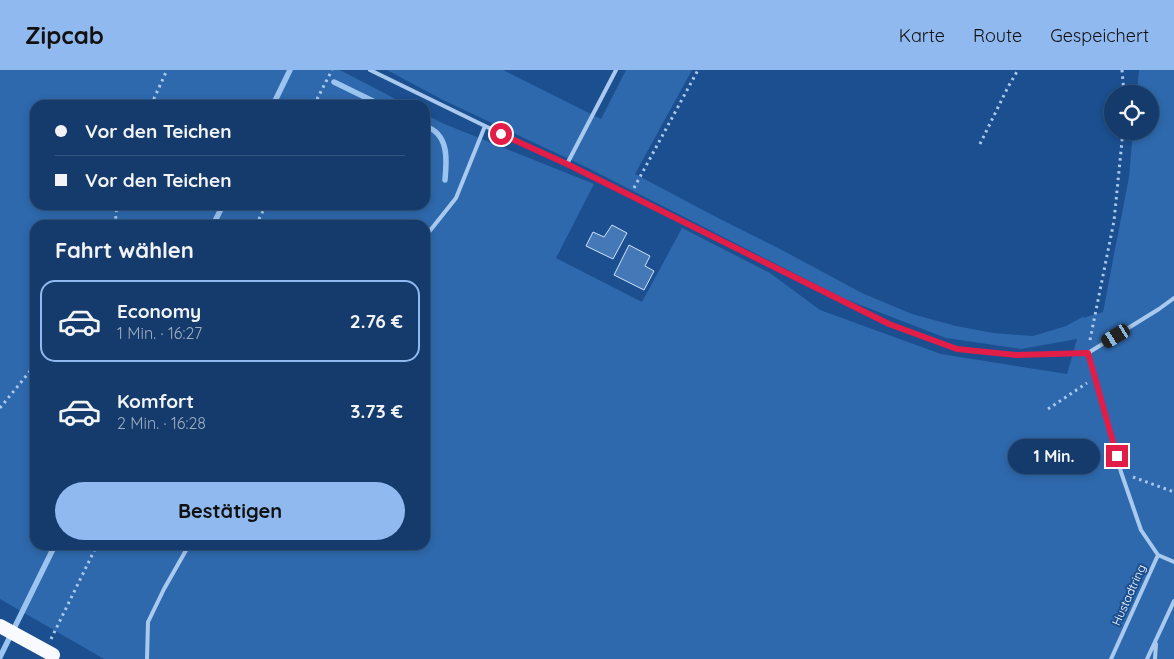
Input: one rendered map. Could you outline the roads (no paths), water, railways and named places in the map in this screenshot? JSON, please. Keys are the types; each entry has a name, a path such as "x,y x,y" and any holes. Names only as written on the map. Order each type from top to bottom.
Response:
{"highway":[{"path":"0,626 51,649"}],"lane":[{"path":"370,70 567,164 889,324 957,349 1016,355 1088,353 1174,298"},
{"path":"567,164 616,70"},
{"path":"430,231 456,198 485,126"},
{"path":"1088,353 1121,472 1141,530 1158,555"},
{"path":"147,659 148,622 186,550"},
{"name":"Hustadtring","path":"1111,659 1158,555 1174,562"},
{"path":"1147,659 1174,601"},
{"path":"1155,659 1156,640"}],"waterway":[{"path":"275,100 290,70"},
{"path":"334,82 371,100"},
{"path":"430,128 439,135 445,148 445,180"},
{"path":"216,220 220,210"},
{"path":"0,657 53,550"}]}
